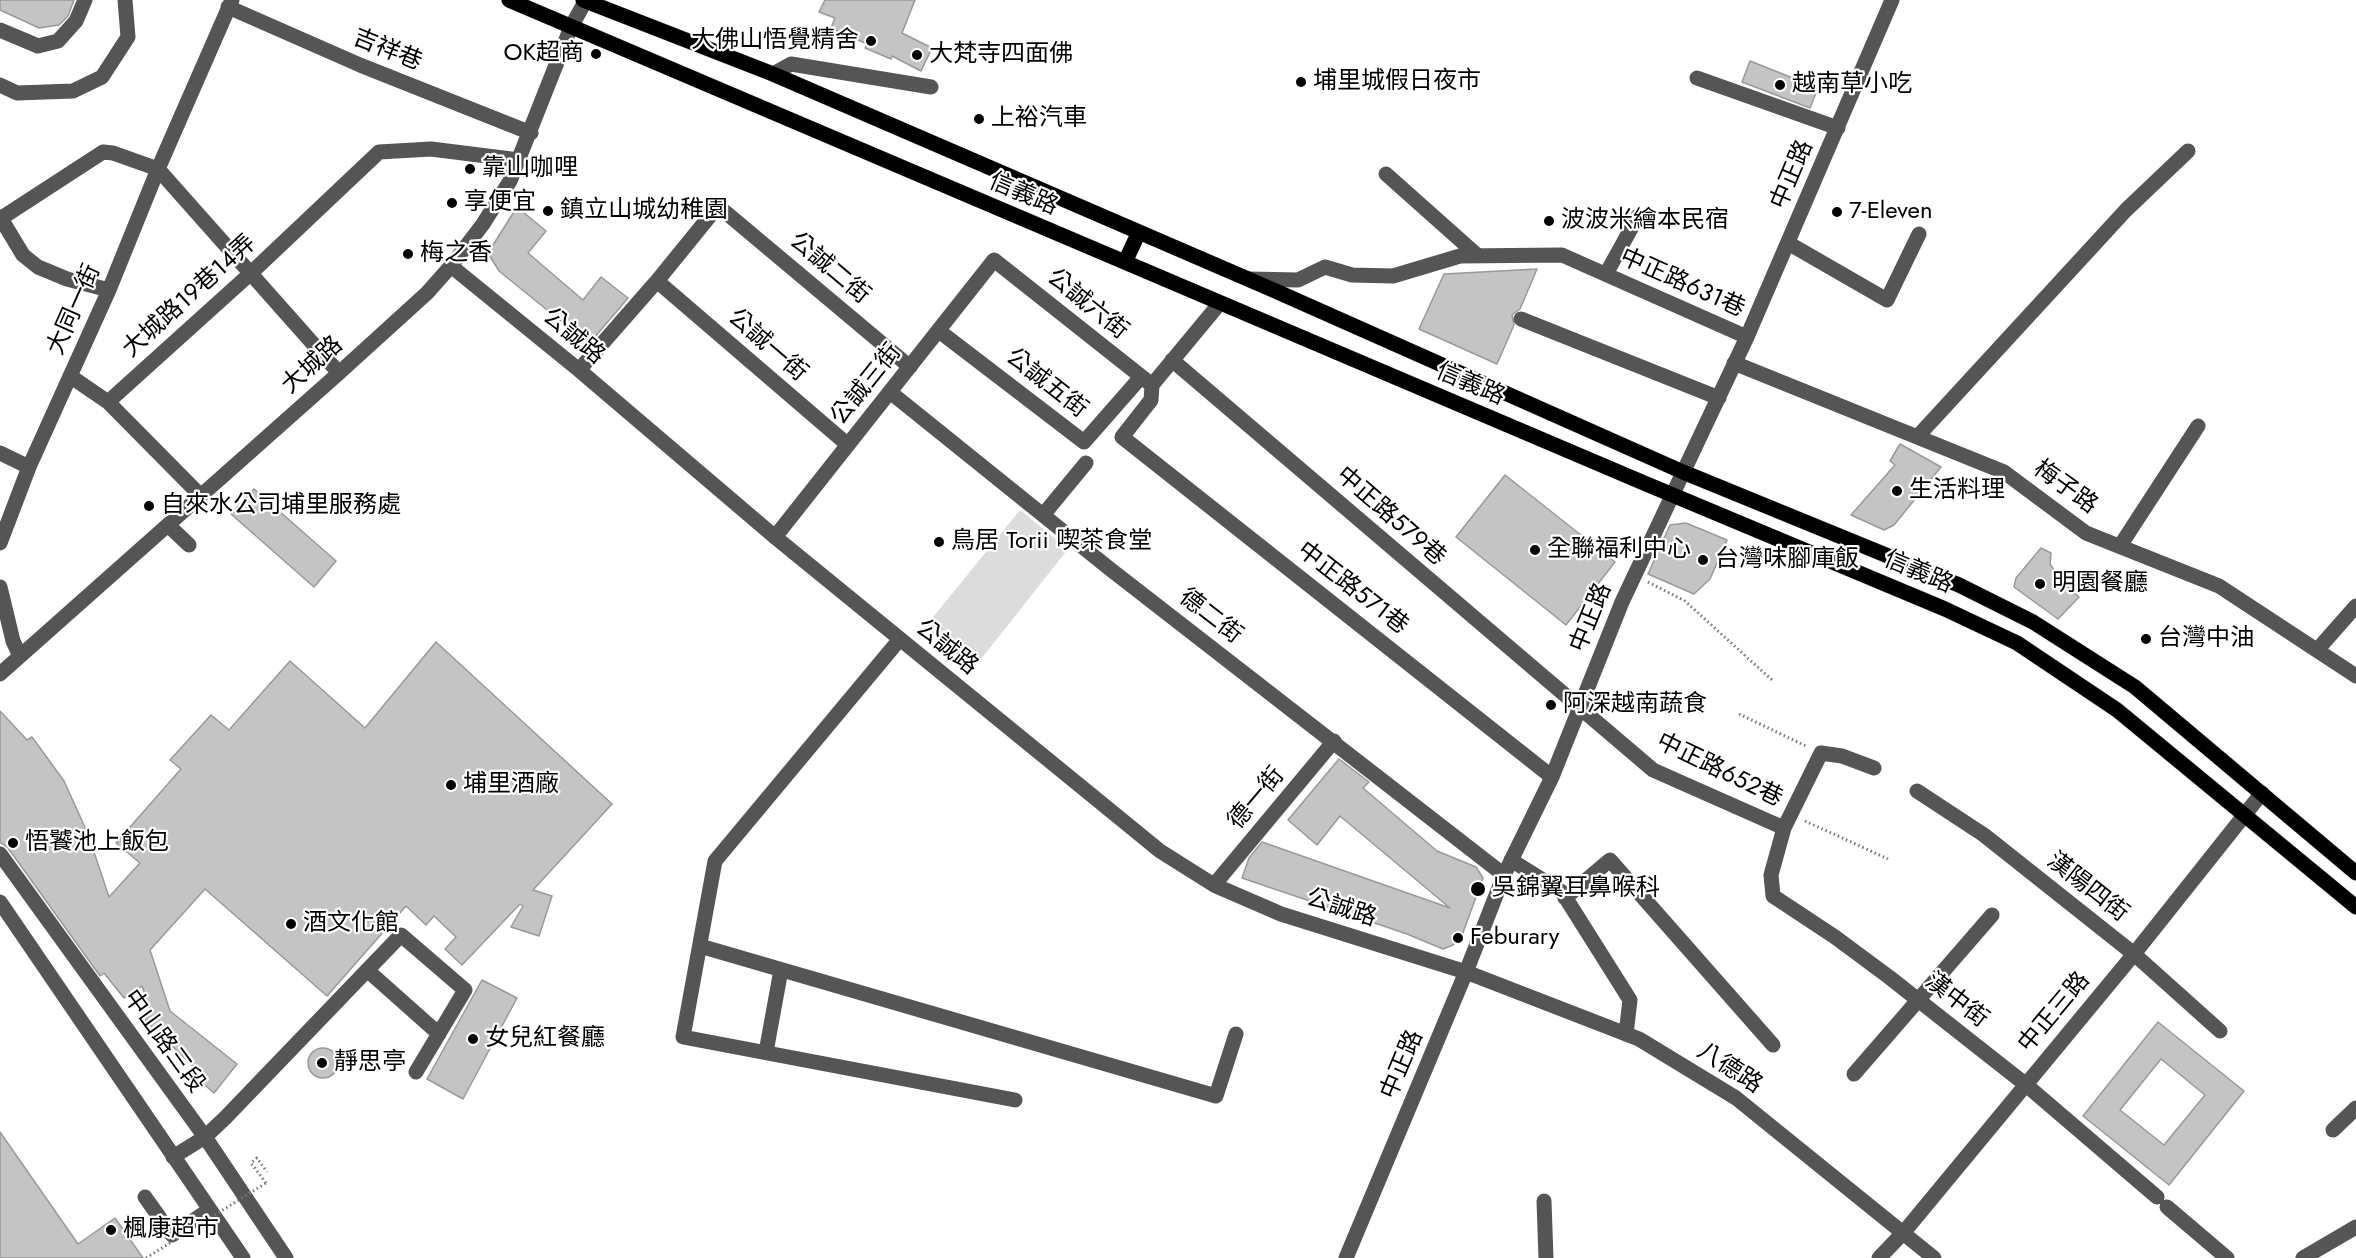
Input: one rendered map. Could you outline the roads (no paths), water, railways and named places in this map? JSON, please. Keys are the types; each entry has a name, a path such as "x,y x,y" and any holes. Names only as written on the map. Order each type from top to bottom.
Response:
{"main road":[{"name":"信義路","path":"509,0 1945,609 2017,644 2117,710 2356,907"},
{"name":"信義路","path":"585,0 773,74 1249,279 1683,472 1959,585 2033,622 2135,687 2356,873"},
{"path":"1125,262 1139,232"}],"street":[{"path":"0,30 38,46 58,41 76,21 85,0"},
{"path":"0,85 17,93 73,92 102,77 128,37 125,0"},
{"name":"大城路","path":"0,674 427,293 451,266 483,224 510,180 531,133 571,27 585,0"},
{"name":"中正路","path":"1346,1258 1466,972 1504,875 1552,777 1634,575 1747,337 1892,0"},
{"name":"大同一街","path":"0,543 29,467 109,290 158,169 230,4"},
{"name":"吉祥巷","path":"230,4 360,65 531,133"},
{"path":"773,74 791,64 932,87"},
{"path":"1697,78 1838,128"},
{"name":"大城路19巷14弄","path":"108,402 251,273 379,152 431,149 519,160"},
{"path":"1918,436 2126,210 2188,151"},
{"path":"109,290 67,279 38,267 22,255 0,218 103,152 113,153 158,169 339,372"},
{"path":"1386,174 1477,255"},
{"name":"公誠二街","path":"657,281 718,206 910,367"},
{"path":"1606,274 1638,216"},
{"path":"1788,243 1887,300 1919,234"},
{"name":"中正路631巷","path":"1249,279 1298,280 1325,267 1352,275 1393,276 1460,256 1562,255 1747,337"},
{"name":"公誠三街","path":"775,537 994,260"},
{"name":"公誠六街","path":"994,260 1147,381"},
{"name":"公誠路","path":"451,266 579,370 775,537 1160,851 1214,885 1281,914 1466,972"},
{"path":"579,370 657,281"},
{"name":"公誠一街","path":"657,281 848,445"},
{"path":"1147,381 1172,360 1220,303"},
{"path":"1521,319 1719,398"},
{"name":"公誠五街","path":"939,331 1084,442 1147,381"},
{"name":"中正路579巷","path":"1172,360 1580,709"},
{"name":"梅子路","path":"1734,363 2004,472 2086,533 2219,586 2356,676"},
{"path":"70,376 108,402 201,496"},
{"name":"中正路571巷","path":"1147,381 1151,400 1122,437 1552,777"},
{"name":"德二街","path":"890,393 1504,875"},
{"path":"2120,546 2198,426"},
{"path":"0,453 29,467"},
{"path":"1043,515 1086,463"},
{"path":"168,525 189,545"},
{"path":"0,587 13,641 20,656"},
{"path":"2318,649 2356,606"},
{"path":"900,639 715,861 683,1038 1015,1100"},
{"name":"中正路652巷","path":"1580,709 1653,770 1787,821"},
{"name":"德一街","path":"1214,885 1334,741"},
{"path":"1787,821 1821,753 1842,756 1874,768"},
{"name":"漢陽四街","path":"1917,791 1984,836 2134,954 2220,1031"},
{"name":"中正三路","path":"1880,1258 2134,954 2262,794"},
{"name":"漢中街","path":"1787,821 1771,875 1773,896 1835,937 2025,1084 2227,1258"},
{"name":"中山路三段","path":"0,854 205,1137 286,1258"},
{"path":"1511,860 1562,892 1630,1000 1626,1034"},
{"path":"1565,898 1610,860 1773,1045"},
{"path":"0,902 243,1258"},
{"path":"1854,1074 1992,915"},
{"path":"173,1157 205,1137 401,935 465,990 416,1072"},
{"path":"700,946 1216,1096 1236,1034"},
{"path":"367,970 439,1034"},
{"path":"766,1053 782,970"},
{"name":"八德路","path":"1466,972 1639,1039 1736,1098 1934,1258"},
{"path":"2333,1130 2356,1108"},
{"path":"145,1197 172,1234 209,1210"},
{"path":"1544,1201 1546,1258"},
{"path":"2302,1258 2356,1227"}],"place":[{"name":"大佛山悟覺精舍","path":"871,41"},
{"name":"OK超商","path":"596,54"},
{"name":"大梵寺四面佛","path":"917,55"},
{"name":"埔里城假日夜市","path":"1301,82"},
{"name":"越南草小吃","path":"1780,85"},
{"name":"上裕汽車","path":"979,119"},
{"name":"靠山咖哩","path":"470,169"},
{"name":"享便宜","path":"452,203"},
{"name":"鎮立山城幼稚園","path":"548,211"},
{"name":"7-Eleven","path":"1837,212"},
{"name":"波波米繪本民宿","path":"1549,221"},
{"name":"梅之香","path":"408,254"},
{"name":"生活料理","path":"1897,491"},
{"name":"自來水公司埔里服務處","path":"149,506"},
{"name":"鳥居 Torii 喫茶食堂","path":"939,542"},
{"name":"全聯福利中心","path":"1535,550"},
{"name":"台灣味腳庫飯","path":"1703,560"},
{"name":"明園餐廳","path":"2040,584"},
{"name":"台灣中油","path":"2146,639"},
{"name":"阿深越南蔬食","path":"1551,705"},
{"name":"埔里酒廠","path":"451,785"},
{"name":"悟饕池上飯包","path":"13,843"},
{"name":"吳錦翼耳鼻喉科","path":"1478,889"},
{"name":"酒文化館","path":"291,924"},
{"name":"Feburary","path":"1458,938"},
{"name":"女兒紅餐廳","path":"473,1039"},
{"name":"靜思亭","path":"322,1063"},
{"name":"楓康超市","path":"111,1230"}]}
